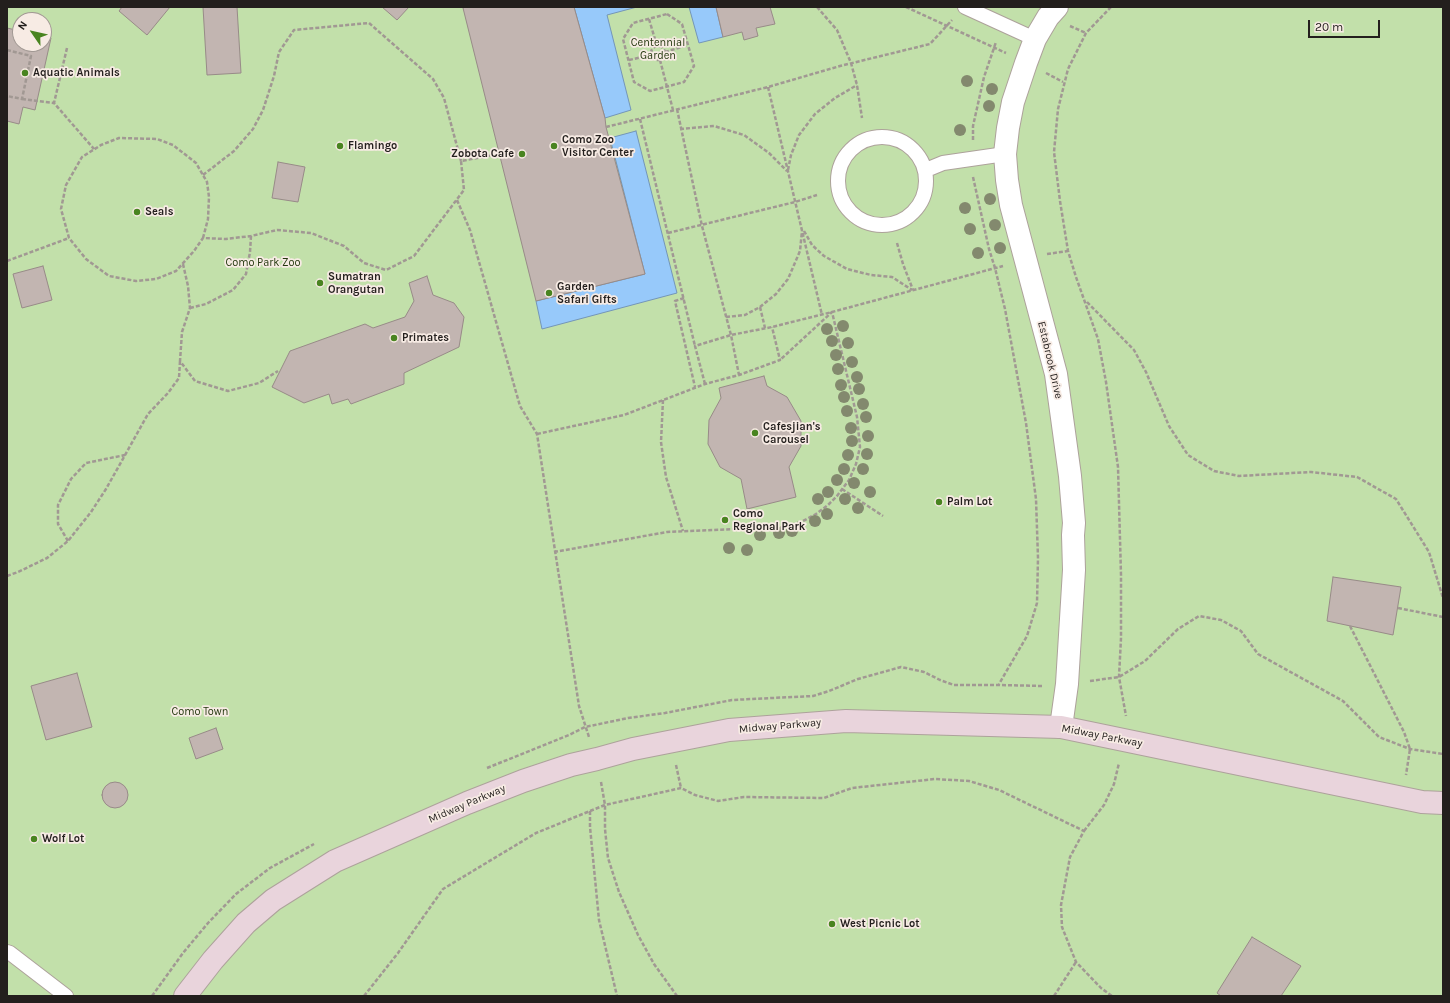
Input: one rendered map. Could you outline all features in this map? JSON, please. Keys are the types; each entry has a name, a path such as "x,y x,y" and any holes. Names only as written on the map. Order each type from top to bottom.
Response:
{"street":[{"name":"Estabrook Drive","path":"1057,7 1048,17 1035,39 1026,63 1013,102 1005,154 1011,205 1056,374 1070,476 1074,523 1072,535 1074,570 1067,684 1061,727"},
{"name":"Midway Parkway","path":"185,996 213,960 246,924 273,900 335,861 467,803 571,764 597,759 633,749 729,730 846,721 1061,727 1422,802 1443,803"}],"lane":[{"path":"960,12 1003,24 1035,39"},
{"path":"880,136 896,138 910,145 920,156 926,170 927,184 923,198 916,210 905,219 892,224 878,225 864,221 853,214 844,203 839,190 838,174 843,160 852,148 866,139 880,136"},
{"path":"926,170 943,163 1005,154"},
{"path":"7,952 66,996"}],"path":[{"path":"817,7 837,30 851,63 857,84 862,118"},
{"path":"906,7 994,47 1063,82"},
{"path":"1111,7 1086,34 1068,69 1063,82 1058,109 1054,152 1068,251 1100,346 1118,467 1121,575 1121,638 1119,677 1126,718"},
{"path":"606,127 768,87 851,63 930,44 960,12"},
{"path":"667,14 682,24 688,45 694,66 684,82 650,91 634,82 623,39 633,23 667,14"},
{"path":"649,19 657,46 661,47 665,52"},
{"path":"203,175 234,152 253,129 263,110 274,76 279,52 294,30 369,24 433,79 444,98 461,161 464,190 414,256 386,270 364,263 344,246 311,233 277,230 251,236 226,239 203,238"},
{"path":"999,685 1027,636 1037,603 1038,558 1036,499 1026,423 1005,310 995,268 988,249 973,176 974,126 984,77 1003,24"},
{"path":"665,52 688,45"},
{"path":"651,55 651,50 657,46"},
{"path":"54,103 67,48"},
{"path":"7,50 31,56 22,99"},
{"path":"660,60 664,57 665,52"},
{"path":"629,60 651,55"},
{"path":"651,55 654,59 660,60"},
{"path":"660,60 680,129 702,226 731,335 739,375"},
{"path":"788,172 791,155 799,135 815,114 835,98 857,84"},
{"path":"768,87 794,202 802,229 822,314"},
{"path":"7,96 37,102 54,103 94,150"},
{"path":"640,119 705,384"},
{"path":"680,129 714,126 744,135 769,153 788,172"},
{"path":"119,138 157,139 173,145 196,163 207,182 209,197 208,218 203,238 194,252 176,271 156,279 136,281 109,276 86,259 69,238 61,209 66,185 82,157 94,150 100,145 119,138"},
{"path":"461,161 499,154"},
{"path":"668,233 702,226 794,202 817,194"},
{"path":"457,200 470,230 520,406 537,434 554,552 579,706 585,727"},
{"path":"726,317 745,315 760,307 776,294 788,279 800,251 802,229"},
{"path":"802,229 812,245 824,256 847,269 871,275 892,277 913,291"},
{"path":"190,308 206,304 233,290 246,274 251,236"},
{"path":"7,261 69,238"},
{"path":"897,243 913,291"},
{"path":"695,346 731,335 772,327 913,291 1052,252 1068,251"},
{"path":"7,576 47,558 68,541 91,512 126,455 148,414 168,393 179,378 182,332 190,308 188,286 183,263"},
{"path":"684,298 675,301 696,388"},
{"path":"1085,300 1134,350 1146,372 1168,426 1188,455 1214,471 1239,476 1311,472 1357,477 1396,499 1429,552 1443,598"},
{"path":"760,307 765,328"},
{"path":"537,434 624,415 705,384 739,375 780,360 832,312"},
{"path":"554,552 667,532 786,527 804,521 828,505 849,480 856,464 860,447 857,416 832,312"},
{"path":"772,327 780,360"},
{"path":"180,361 195,381 228,391 259,383 278,371"},
{"path":"663,400 661,442 666,477 683,531"},
{"path":"68,541 58,524 58,505 71,479 86,463 126,455"},
{"path":"842,489 883,516"},
{"path":"1398,608 1443,617"},
{"path":"1350,626 1404,732 1410,749 1403,798"},
{"path":"1112,996 1101,988 1076,962 1062,927 1061,905 1070,857 1084,831 1104,805 1114,784 1119,762"},
{"path":"364,996 398,953 443,889 536,833 605,805 681,788 695,795 718,801 744,797 824,798 852,788 935,779 969,780 999,790 1084,831"},
{"path":"605,805 605,829 608,858 619,892 638,935 654,964 677,996"},
{"path":"590,811 590,827 599,920 617,996"},
{"path":"1054,996 1076,962"}],"green space":[{"name":"Como Regional Park","path":"7,7 1443,7 1443,996 7,996"}],"water":[{"path":"574,7 637,7 607,15 631,110 605,118"},
{"path":"689,7 716,7 723,37 699,43"},
{"path":"636,131 677,293 542,329 536,301 645,274 610,138"}],"building":[{"path":"122,7 170,7 147,35 119,11"},
{"path":"203,7 237,7 241,73 207,75"},
{"path":"382,7 409,7 397,20"},
{"name":"Como Zoo Visitor Center","path":"574,7 605,118 606,127 645,274 536,301 463,8"},
{"path":"716,7 770,7 775,24 756,28 758,36 744,40 742,32 723,37"},
{"name":"Aquatic Animals","path":"7,28 12,29 12,52 48,52 35,110 23,107 19,124 7,121"},
{"path":"278,162 305,167 298,202 272,198"},
{"path":"43,266 52,300 22,308 13,274"},
{"name":"Primates","path":"427,276 433,295 454,303 464,317 459,347 404,373 404,384 351,404 348,399 332,404 329,394 304,403 272,387 290,351 365,324 373,328 405,317 414,301 409,283"},
{"name":"Cafesjian's Carousel","path":"764,376 767,386 787,397 801,421 801,446 789,467 796,497 747,509 741,479 720,467 708,444 709,420 721,398 719,388"},
{"path":"1333,577 1401,587 1393,635 1327,621"},
{"path":"77,673 92,727 46,740 31,686"},
{"path":"216,728 223,749 196,759 189,738"},
{"path":"115,782 124,786 128,795 124,804 115,808 106,804 102,795 106,786"},
{"path":"1252,937 1301,966 1281,996 1221,996 1217,993"}],"place":[{"name":"Aquatic Animals","path":"25,73"},
{"name":"Flamingo","path":"340,146"},
{"name":"Como Zoo Visitor Center","path":"554,146"},
{"name":"Zobota Cafe","path":"522,154"},
{"name":"Seals","path":"137,212"},
{"name":"Sumatran Orangutan","path":"320,283"},
{"name":"Garden Safari Gifts","path":"549,293"},
{"name":"Primates","path":"394,338"},
{"name":"Cafesjian's Carousel","path":"755,433"},
{"name":"Palm Lot","path":"939,502"},
{"name":"Como Regional Park","path":"725,520"},
{"name":"Wolf Lot","path":"34,839"},
{"name":"West Picnic Lot","path":"832,924"}],"park label":[{"name":"Centennial Garden","path":"658,49"},
{"name":"Como Park Zoo","path":"263,263"},
{"name":"Como Town","path":"200,712"}]}
